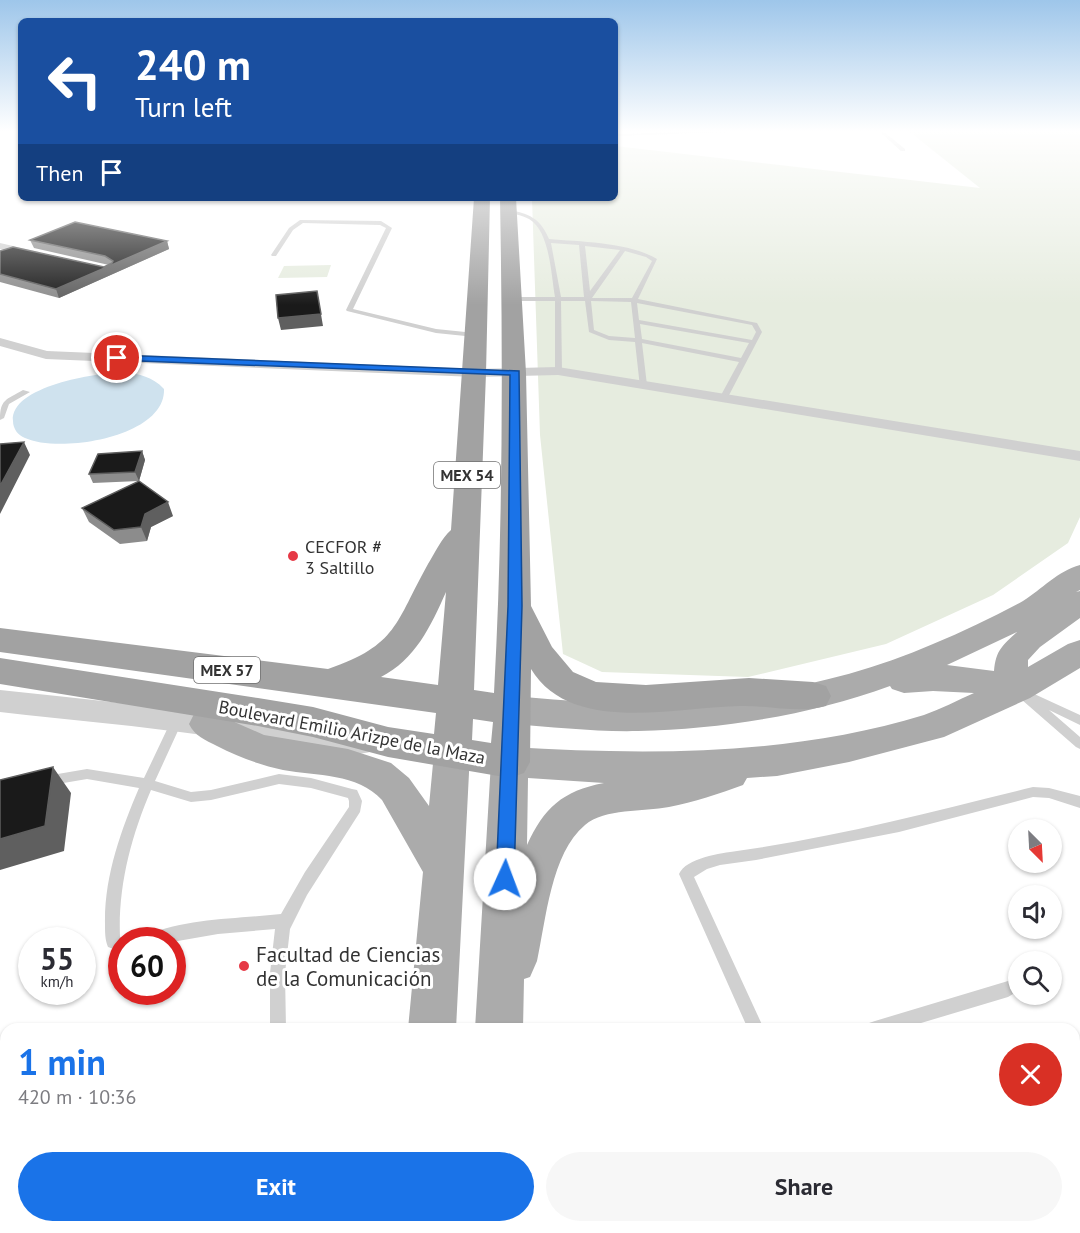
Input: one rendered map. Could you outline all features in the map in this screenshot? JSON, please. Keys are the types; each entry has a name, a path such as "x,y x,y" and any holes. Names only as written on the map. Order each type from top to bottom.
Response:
{"highway":[{"name":"MEX 54","path":"452,753 475,373 482,201"},
{"name":"MEX 54","path":"508,205 515,373 515,606 510,762"},
{"path":"330,683 377,664 393,653 406,638 427,604 441,568 464,530"},
{"path":"515,606 548,667 560,682 591,696 654,698 738,692 813,696"},
{"name":"Boulevard Emilio Arizpe de la Maza","path":"0,640 330,683 510,710"},
{"name":"Boulevard Emilio Arizpe de la Maza","path":"0,671 258,711 313,722 388,742 510,762"}],"main road":[{"name":"Boulevard Emilio Arizpe de la Maza","path":"510,710 638,717 717,712 813,696 938,656 989,634 1030,610 1080,575"},
{"path":"1018,689 1011,672 1012,656 1029,639 1080,602"},
{"name":"Boulevard Emilio Arizpe de la Maza","path":"510,762 609,768 777,761 849,747 931,727 1018,689 1080,652"},
{"path":"848,686 941,676 984,680 1018,689"},
{"path":"191,723 271,752 367,770 390,782 418,825 444,872"},
{"name":"MEX 54","path":"432,1023 452,753"},
{"path":"499,1023 537,874 550,840 571,813 602,799 682,788 777,761"},
{"name":"MEX 54","path":"499,1023 510,762"}],"street":[{"path":"0,246 43,256"},
{"path":"0,342 46,355 475,373 558,371 1080,456"},
{"path":"0,701 349,744 388,742"}],"lane":[{"path":"508,205 531,217 543,228 548,241 558,299 558,371"},
{"path":"274,255 291,229 302,221 381,223 390,228 349,310 436,331 476,335"},
{"path":"548,241 623,250 650,255 655,260 634,300 643,385"},
{"path":"582,245 591,330 596,334 604,338 638,340 744,361"},
{"path":"587,300 623,250"},
{"path":"512,299 634,300 755,324 759,332 724,397"},
{"path":"637,322 754,342"},
{"path":"0,418 6,403 26,392"},
{"path":"1018,689 1080,720"},
{"path":"1018,689 1080,744"},
{"path":"112,927 117,875 135,816 149,784 191,723"},
{"path":"29,784 87,774 149,784 191,796 211,795 279,779 311,783 352,794 356,801 355,808 285,921 279,957 278,1023"},
{"path":"753,1023 686,874 720,858 756,854 899,826 1033,792 1049,793 1080,802"},
{"path":"186,931 285,921"},
{"path":"895,1023 1008,989"}],"shaded area":[{"path":"618,190 1080,190 1080,517 1068,543 993,595 886,644 748,677 602,672 563,654 540,435 532,201 618,201"},
{"path":"331,265 327,277 278,278 284,266"}],"water":[{"path":"122,372 145,376 164,389 160,406 148,419 130,430 85,442 62,444 25,438 15,429 13,421 16,409 25,399 40,390 94,375"}],"building":[{"path":"75,222 167,241 56,289 0,274 0,251 13,247 104,267 112,263 113,261 105,256 30,240"},
{"path":"317,291 321,314 278,318 276,295"},
{"path":"24,442 0,486 0,444"},
{"path":"142,451 135,472 89,474 98,454"},
{"path":"139,481 168,502 145,514 141,527 114,530 82,508"},
{"path":"53,767 45,826 0,839 0,780"}],"place":[{"name":"CECFOR # 3 Saltillo","path":"293,556"},
{"name":"Facultad de Ciencias de la Comunicación","path":"244,966"}],"route":[{"path":"117,358 515,373 515,606 505,879"}]}
